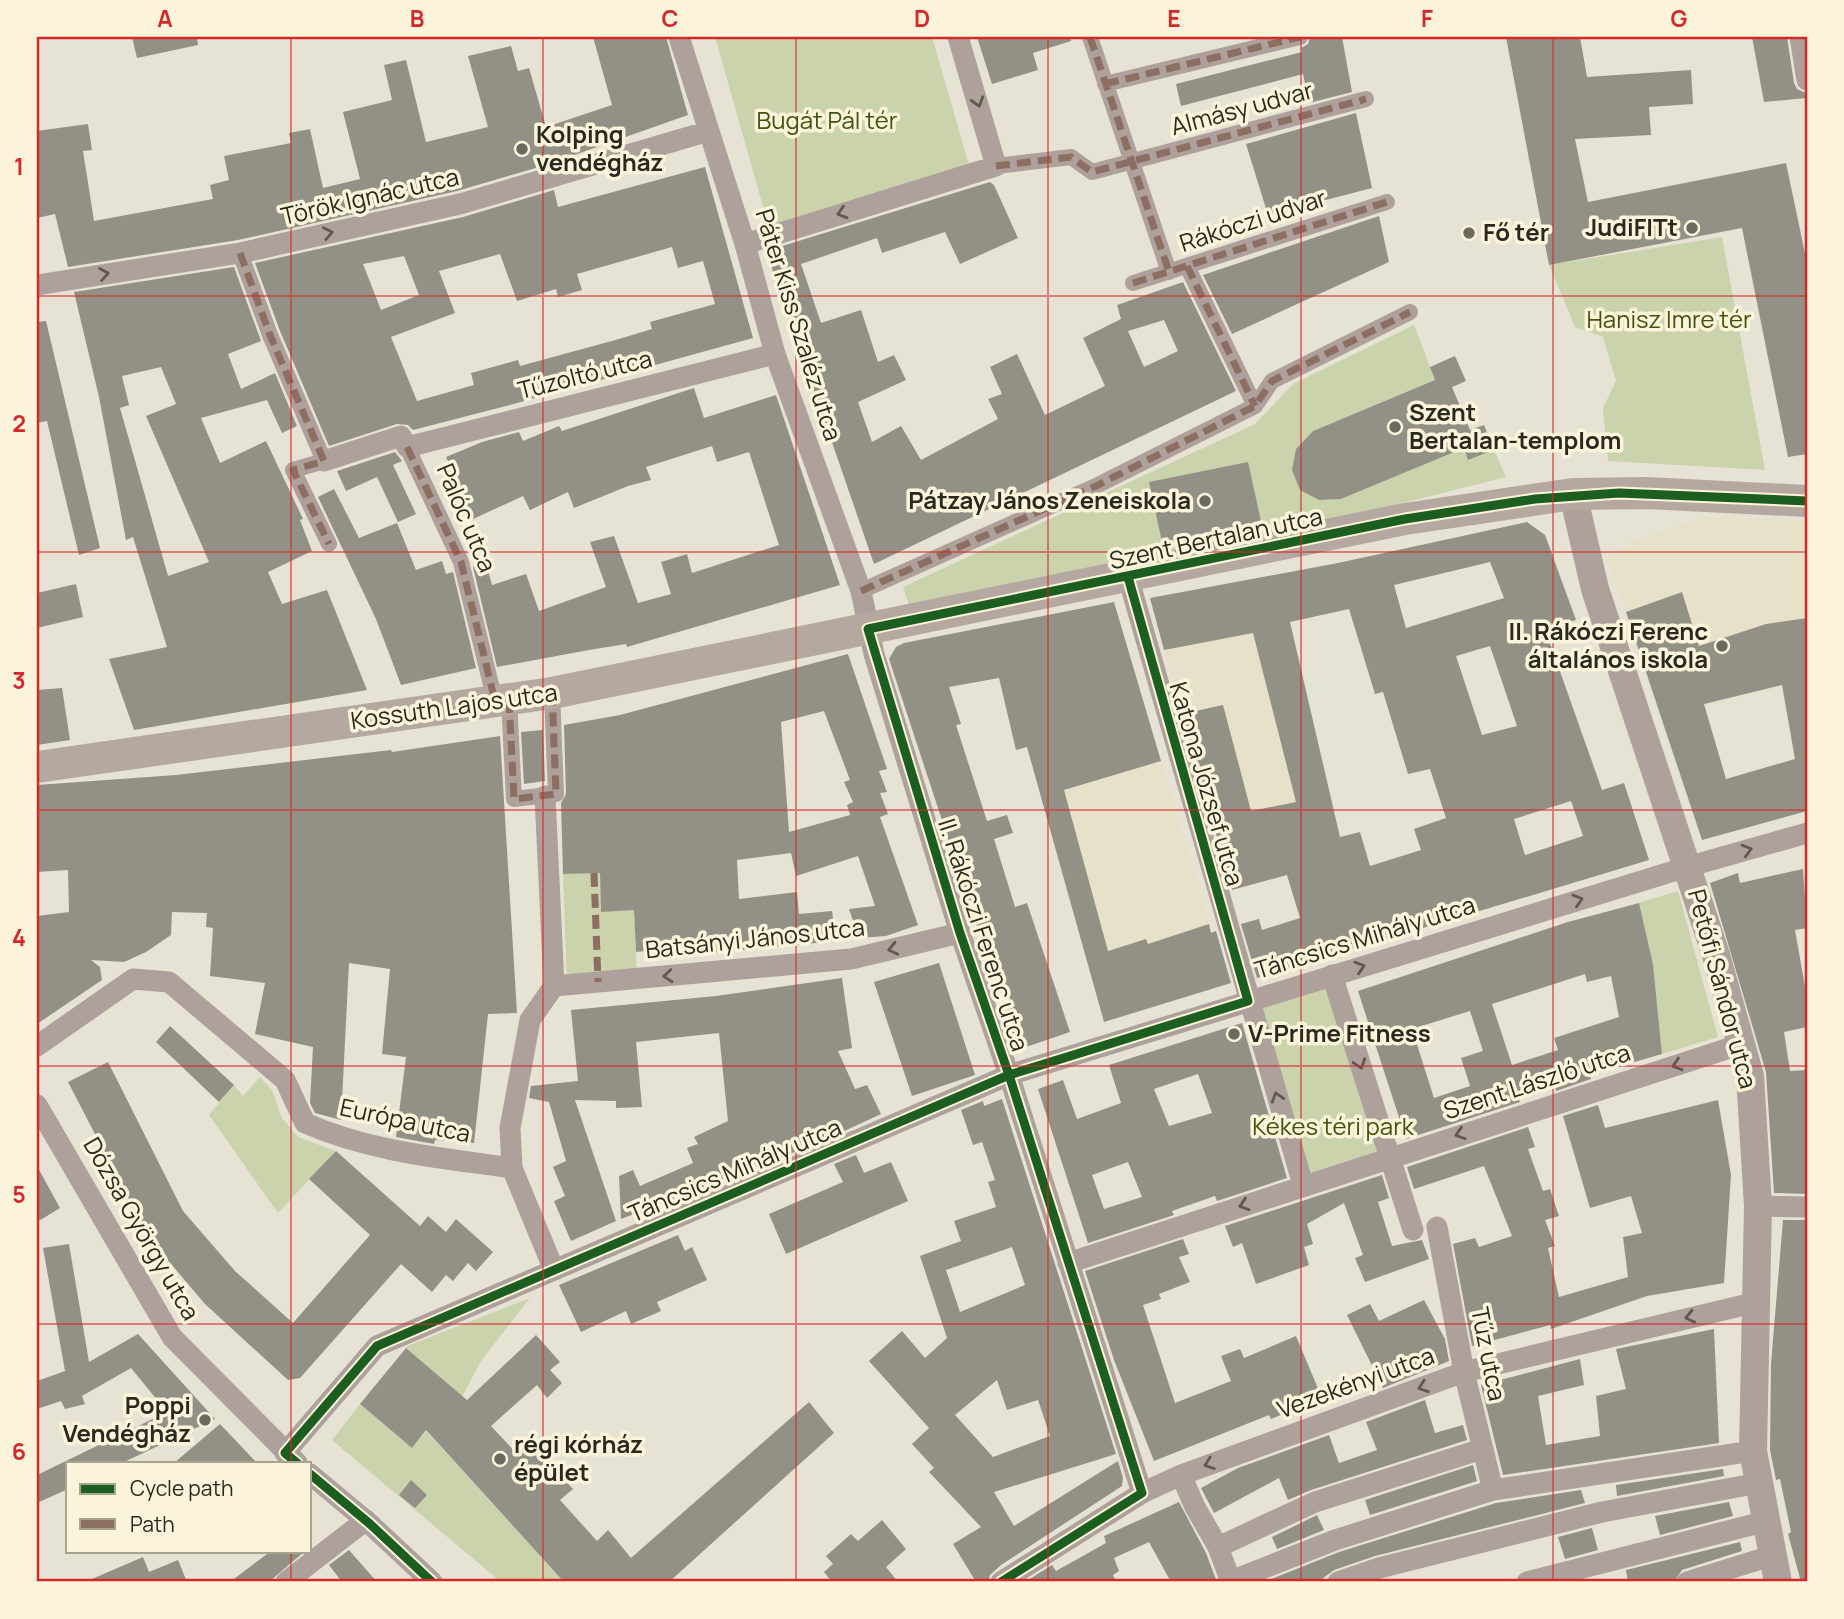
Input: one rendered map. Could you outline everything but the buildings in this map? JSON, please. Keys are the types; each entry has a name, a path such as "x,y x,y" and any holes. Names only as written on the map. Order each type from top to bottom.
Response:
{"main road":[{"name":"Szent Bertalan utca","path":"868,629 1128,578 1405,519 1573,494 1646,494 1807,501"},
{"name":"Kossuth Lajos utca","path":"37,767 139,755 552,693 868,629"}],"street":[{"name":"Páter Kiss Szaléz utca","path":"679,37 745,244 775,354 861,592 868,629"},
{"path":"745,244 996,166 958,37"},
{"path":"1090,37 1130,163 1169,272"},
{"path":"1105,84 1300,37"},
{"path":"1800,37 1807,80"},
{"name":"Almásy udvar","path":"996,166 1071,157 1092,172 1366,99"},
{"name":"Török Ignác utca","path":"37,285 240,253 460,204 709,131"},
{"name":"Rákóczi udvar","path":"1133,283 1387,202"},
{"path":"240,253 270,335 324,461"},
{"path":"1187,266 1255,406"},
{"path":"861,592 1098,485 1255,406 1272,381 1410,312"},
{"name":"Tűzoltó utca","path":"407,447 775,354"},
{"name":"Palóc utca","path":"329,544 293,470 401,436 461,562 502,700 514,799 545,796"},
{"name":"Petőfi Sándor utca","path":"1573,494 1595,589 1742,1044 1753,1105 1758,1206 1753,1451 1776,1569"},
{"name":"Katona József utca","path":"1128,578 1303,1185"},
{"name":"II. Rákóczi Ferenc utca","path":"868,629 960,933 1009,1075 1142,1493"},
{"path":"552,693 556,794 545,796 554,986 530,1020 510,1128 512,1168 554,1270"},
{"name":"Táncsics Mihály utca","path":"291,1458 377,1346 1009,1075 1687,867 1807,834"},
{"name":"Batsányi János utca","path":"554,986 851,959 960,933"},
{"path":"1332,975 1413,1230"},
{"name":"Európa utca","path":"37,1046 133,979 169,982 285,1080 305,1123 338,1138 404,1153 512,1168"},
{"name":"Szent László utca","path":"1068,1263 1742,1044"},
{"name":"Dózsa György utca","path":"38,1103 172,1337 291,1458"},
{"path":"1758,1206 1807,1207"},
{"name":"Tűz utca","path":"1437,1227 1464,1372 1493,1490"},
{"name":"Vezekényi utca","path":"1001,1582 1142,1493 1181,1475 1464,1372 1757,1301"},
{"path":"1218,1547 1315,1502 1482,1449"},
{"path":"1181,1475 1218,1547 1231,1581 1335,1540 1493,1490 1753,1451"},
{"path":"312,1476 366,1520 432,1582"},
{"path":"1338,1582 1379,1568 1602,1512 1759,1483"},
{"path":"286,1582 366,1520"},
{"path":"1527,1582 1768,1521"},
{"path":"1687,1582 1776,1569"}],"shaded area":[{"name":"II. Rákóczi Ferenc általános iskola","path":"1707,517 1807,520 1807,680 1662,717 1608,558 1629,542"},
{"path":"1279,575 1330,794 1210,821 1150,598"},
{"path":"1161,761 1227,984 1127,1015 1064,790"}],"green space":[{"name":"Bugát Pál tér","path":"715,37 932,37 969,165 770,231"},
{"name":"Hanisz Imre tér","path":"1722,237 1765,470 1608,461 1603,408 1616,381 1603,337 1575,327 1549,265"},
{"path":"1414,325 1435,380 1313,431 1296,449 1292,470 1300,489 1319,500 1341,499 1464,448 1469,460 1494,450 1506,477 1268,537 910,608 903,587 1255,424 1293,384"},
{"path":"600,872 601,911 634,910 637,979 567,985 563,874"},
{"path":"1678,891 1718,1037 1662,1054 1653,964 1639,903"},
{"name":"Kékes téri park","path":"1332,975 1390,1157 1303,1185 1248,1001"},
{"path":"260,1077 272,1090 282,1118 298,1137 336,1151 278,1213 209,1115 234,1085 243,1096"},
{"path":"530,1298 481,1361 454,1412 457,1392 405,1347"},
{"path":"360,1404 412,1448 426,1431 564,1582 501,1582 332,1440"}],"marked path":[{"path":"1090,37 1169,272"},
{"path":"1105,84 1300,37"},
{"path":"996,166 1071,157 1092,172 1366,99"},
{"path":"1133,283 1387,202"},
{"path":"240,253 270,335 324,461 293,470 329,544"},
{"path":"1187,266 1255,406"},
{"path":"861,591 1098,485 1255,406 1272,381 1410,312"},
{"path":"407,447 461,562 495,701"},
{"path":"509,699 514,799 556,794 552,693"},
{"path":"594,873 598,982"}],"cycle path":[{"path":"1001,1582 1142,1493 1009,1075 960,933 868,629 1405,519 1535,499 1619,493 1807,501"},
{"path":"296,1462 285,1453 377,1346 1009,1075 1248,1001 1128,577"},
{"path":"312,1476 370,1524 432,1582"}],"place":[{"name":"Kolping vendégház","path":"522,149"},
{"name":"JudiFITt","path":"1692,228"},
{"name":"Fő tér","path":"1469,233"},
{"name":"Szent Bertalan-templom","path":"1395,427"},
{"name":"Pátzay János Zeneiskola","path":"1205,501"},
{"name":"II. Rákóczi Ferenc általános iskola","path":"1722,646"},
{"name":"V-Prime Fitness","path":"1234,1034"},
{"name":"Poppi Vendégház","path":"205,1420"},
{"name":"régi kórház épület","path":"500,1459"}]}
